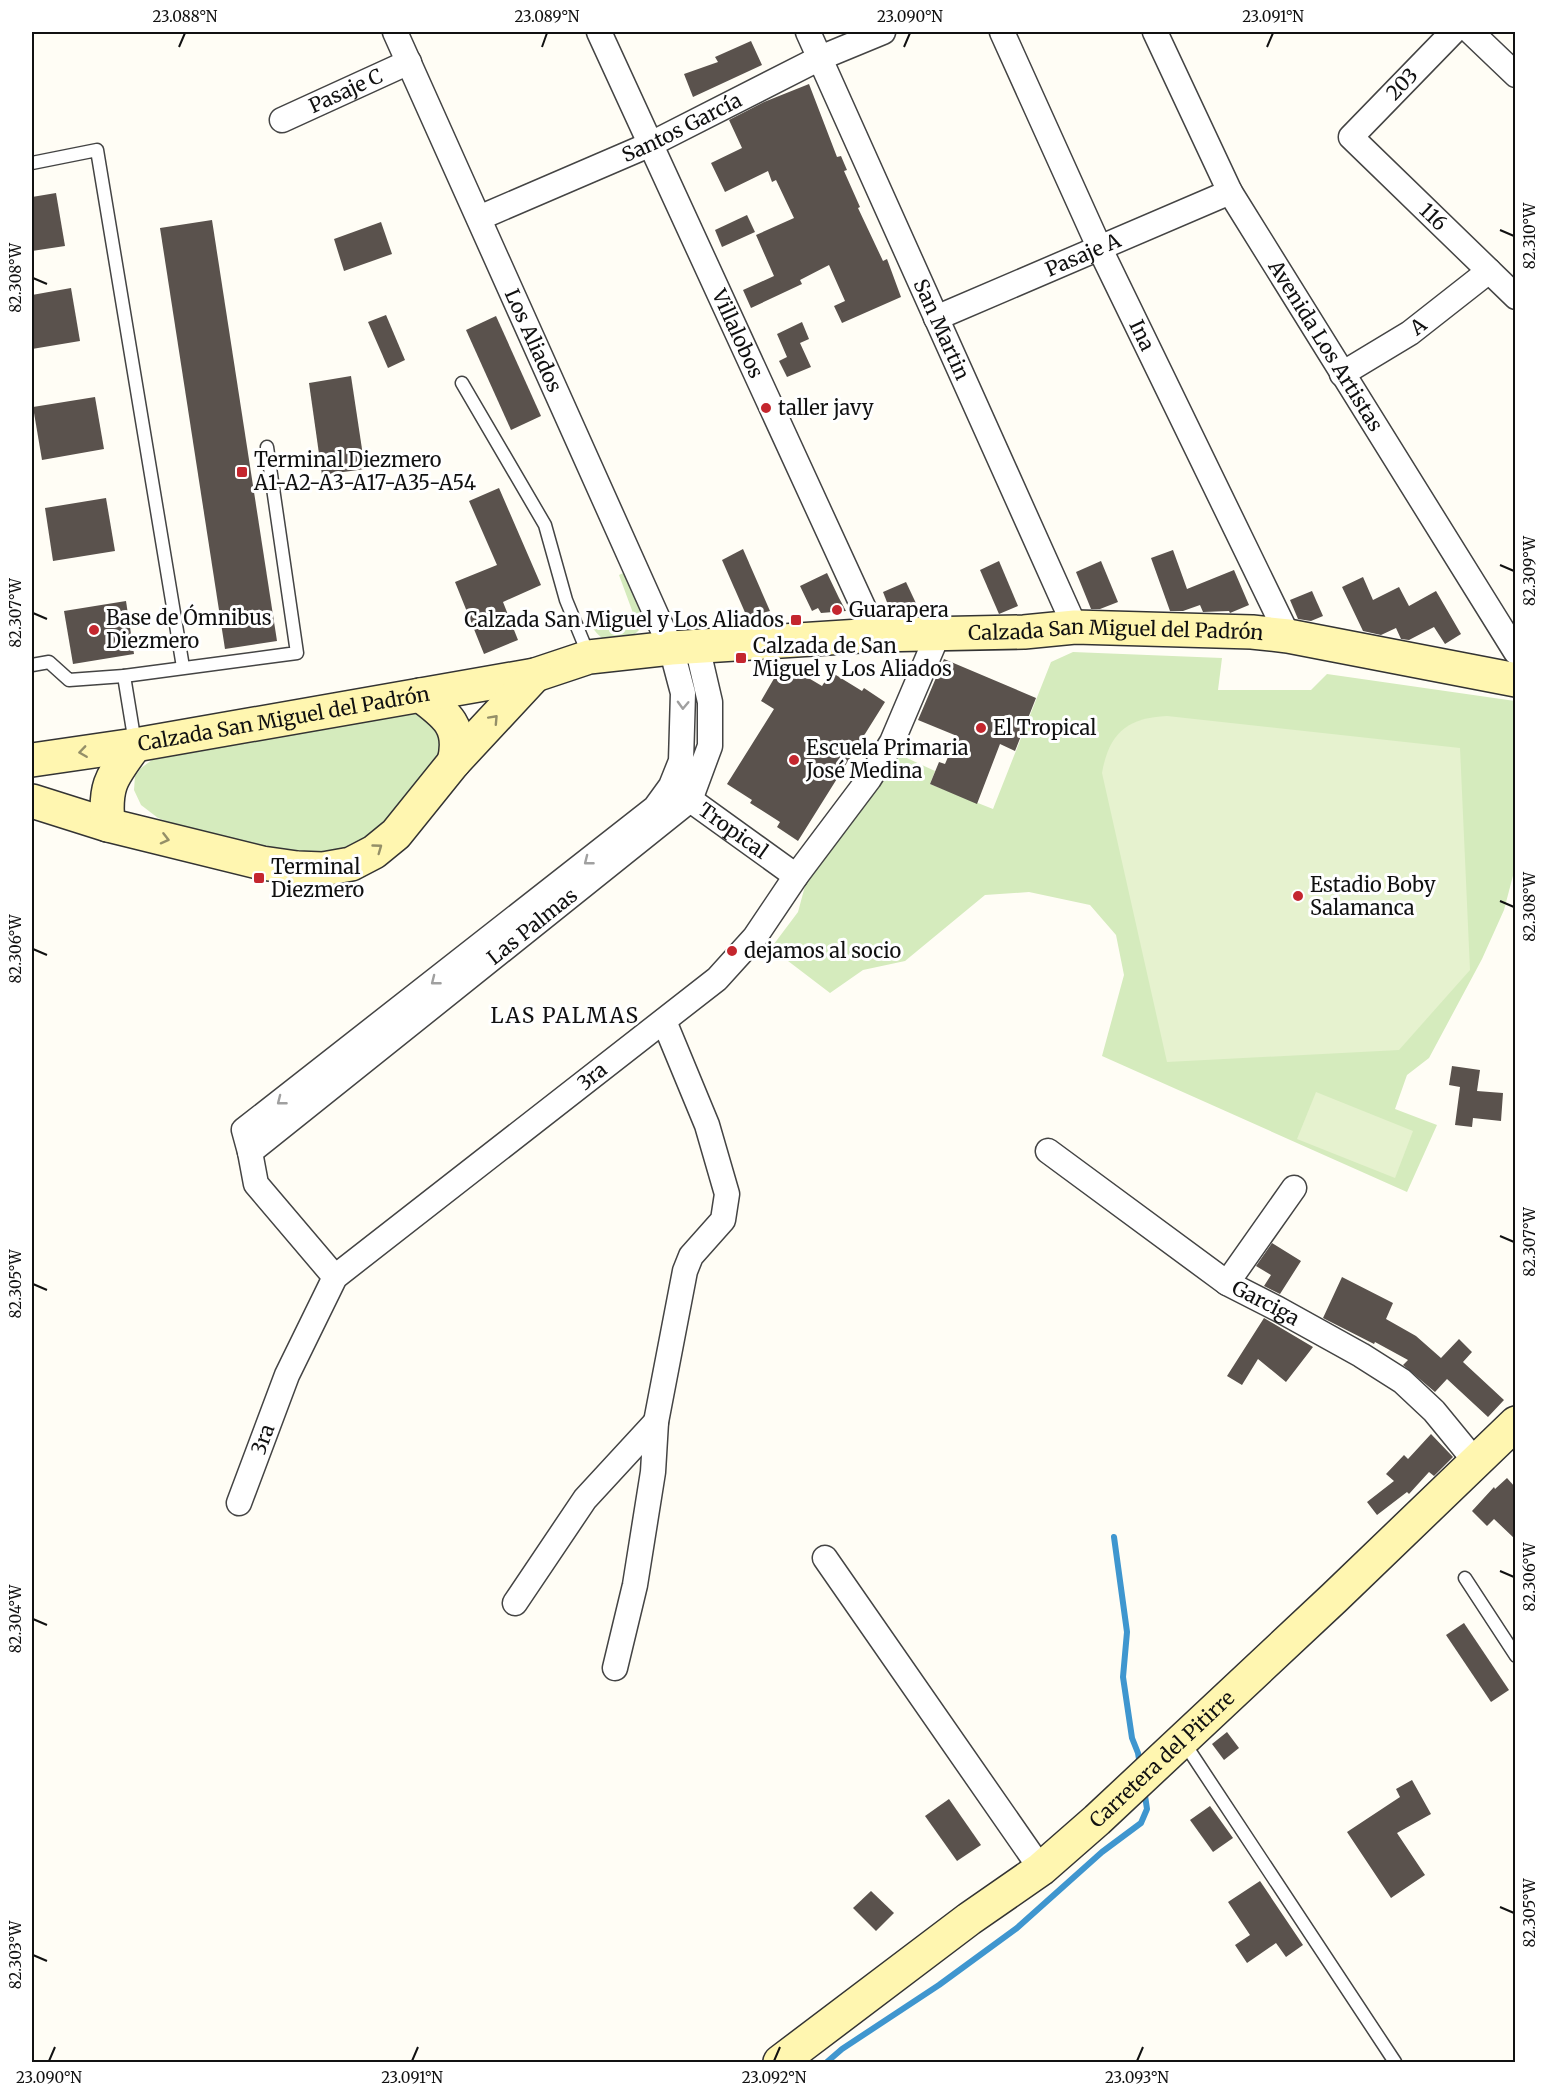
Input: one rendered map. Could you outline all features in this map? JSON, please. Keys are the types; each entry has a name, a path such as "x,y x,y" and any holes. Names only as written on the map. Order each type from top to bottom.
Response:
{"main road":[{"name":"Calzada San Miguel del Padrón","path":"32,760 135,745 535,675 589,657 684,647 876,635 1024,632 1075,627 1252,632 1288,636 1515,680"},
{"name":"Calzada San Miguel del Padrón","path":"32,801 108,825 262,863 323,869 351,864 374,852 396,834 454,762 535,675"},
{"path":"420,695 449,719 455,730 458,746 454,762"},
{"path":"108,825 106,802 109,786 117,770 135,745"},
{"name":"Carretera del Pitirre","path":"780,2062 969,1919 1041,1869 1334,1598 1515,1423"}],"street":[{"name":"Los Aliados","path":"395,32 479,218 684,647"},
{"name":"Villalobos","path":"599,32 876,635"},
{"name":"San Martin","path":"808,32 1075,627"},
{"name":"Santos García","path":"479,218 651,144 820,58 883,32"},
{"name":"Ina","path":"1002,32 1100,249 1288,636"},
{"name":"Avenida Los Artistas","path":"1155,32 1230,192 1515,652"},
{"name":"203","path":"1351,137 1453,32"},
{"path":"1471,32 1515,75"},
{"name":"Pasaje C","path":"282,120 409,62"},
{"name":"116","path":"1351,137 1515,297"},
{"name":"Pasaje A","path":"936,318 1230,192"},
{"name":"A","path":"1342,374 1410,333 1489,271"},
{"name":"3ra","path":"239,1503 287,1375 335,1276 717,979 754,937 796,876 869,780 892,742 938,634"},
{"path":"684,647 710,702 711,746 690,800"},
{"name":"Las Palmas","path":"335,1276 256,1184 244,1130 655,808 671,786 681,761 684,647"},
{"name":"Tropical","path":"671,786 796,876"},
{"name":"Las Palmas","path":"250,1152 690,800"},
{"path":"615,1668 635,1585 652,1472 656,1422 685,1271 691,1256 723,1220 727,1194 707,1125 664,1021"},
{"name":"Garciga","path":"1048,1151 1227,1283 1361,1355 1402,1381 1434,1412 1475,1461"},
{"path":"1227,1283 1294,1188"},
{"path":"515,1603 585,1499 656,1422"},
{"path":"825,1558 1041,1869"}],"lane":[{"path":"32,163 97,150 183,667"},
{"path":"462,383 545,525 566,600 589,657"},
{"path":"32,665 50,662 69,680 124,676 297,653 267,447"},
{"path":"124,676 135,745"},
{"path":"1465,1578 1515,1656"},
{"path":"1182,1740 1395,2062"}],"green space":[{"path":"629,570 641,602 644,620 642,626 633,635 620,640 607,640 592,627 633,613 619,575"},
{"path":"1073,652 1222,658 1218,690 1311,690 1327,674 1515,701 1515,868 1504,910 1482,959 1429,1058 1407,1075 1395,1109 1437,1125 1407,1192 1102,1056 1124,975 1116,935 1090,905 1029,892 985,895 905,961 863,970 830,993 771,948 798,912 808,875 896,753 935,771 930,784 993,809 1051,662"},
{"path":"407,714 426,714 442,726 444,754 362,848 323,858 236,848 158,818 141,805 134,790 135,776 152,760"},
{"name":"Estadio Boby Salamanca","path":"1167,716 1460,748 1470,970 1399,1050 1167,1062 1102,773 1109,748 1122,730 1141,720"},
{"path":"1316,1092 1413,1131 1395,1178 1297,1139"}],"building":[{"path":"751,41 762,65 693,97 684,74 718,62 715,57"},
{"path":"809,84 837,157 841,156 847,170 844,171 860,207 858,208 883,261 887,259 901,297 842,323 834,306 845,301 829,265 800,280 802,284 751,308 743,290 774,276 756,235 794,218 776,180 772,182 768,171 725,192 711,163 742,148 729,120 764,102"},
{"path":"56,193 65,246 32,251 32,197"},
{"path":"747,215 755,232 722,247 715,230"},
{"path":"212,220 277,641 225,649 160,228"},
{"path":"381,222 392,254 344,271 334,239"},
{"path":"71,288 80,341 32,349 32,295"},
{"path":"386,315 405,360 388,368 368,322"},
{"path":"496,316 541,416 511,430 466,330"},
{"path":"802,322 809,339 800,343 811,367 787,377 779,361 787,357 777,334"},
{"path":"351,376 365,469 322,475 309,383"},
{"path":"95,397 104,449 42,460 33,407"},
{"path":"499,488 541,585 503,602 518,640 484,654 455,582 497,565 469,501"},
{"path":"106,498 115,551 53,561 45,508"},
{"path":"743,549 770,611 747,617 722,560"},
{"path":"1173,550 1187,589 1234,570 1249,605 1230,613 1229,611 1203,612 1200,605 1183,611 1170,611 1151,558"},
{"path":"999,561 1018,606 999,614 980,570"},
{"path":"1101,561 1118,602 1100,609 1091,609 1076,572"},
{"path":"827,573 846,611 821,613 818,608 812,611 800,586"},
{"path":"1363,577 1373,600 1399,587 1409,606 1436,591 1461,634 1445,644 1434,627 1409,640 1401,639 1396,628 1381,635 1363,631 1342,587"},
{"path":"906,582 921,614 892,615 883,592"},
{"path":"1312,591 1323,616 1311,621 1298,619 1290,600"},
{"path":"126,601 134,654 73,664 64,611"},
{"name":"El Tropical","path":"944,659 1036,698 1015,751 1000,744 977,804 930,784 939,762 945,764 957,736 918,720"},
{"path":"783,663 822,686 831,672 862,691 864,688 885,702 798,841 777,827 780,822 750,803 752,800 727,784 774,709 761,701"},
{"path":"1452,1066 1480,1070 1477,1091 1503,1093 1501,1121 1473,1118 1472,1127 1455,1125 1460,1087 1449,1085"},
{"path":"1272,1243 1301,1261 1280,1294 1264,1286 1271,1275 1256,1266"},
{"path":"1342,1277 1393,1303 1386,1319 1416,1336 1441,1358 1459,1339 1472,1352 1463,1362 1504,1400 1488,1417 1447,1379 1435,1392 1403,1365 1408,1360 1323,1318"},
{"path":"1264,1318 1313,1347 1286,1382 1258,1359 1242,1385 1227,1376"},
{"path":"1431,1434 1453,1457 1434,1476 1429,1472 1409,1494 1407,1492 1377,1515 1367,1502 1394,1481 1386,1474 1404,1455 1408,1459"},
{"path":"1507,1478 1515,1487 1515,1539 1494,1519 1487,1526 1472,1511 1494,1487 1495,1489"},
{"path":"1464,1623 1509,1690 1491,1702 1446,1635"},
{"path":"1227,1732 1239,1748 1224,1760 1212,1744"},
{"path":"1412,1780 1431,1814 1397,1833 1425,1875 1391,1898 1347,1832 1400,1797 1396,1789"},
{"path":"949,1799 981,1845 957,1861 925,1816"},
{"path":"1210,1806 1233,1838 1213,1852 1190,1820"},
{"path":"1260,1881 1303,1945 1286,1957 1276,1943 1247,1963 1235,1945 1250,1935 1228,1902"},
{"path":"871,1891 894,1913 876,1931 853,1908"}],"waterway":[{"path":"1114,1537 1127,1632 1123,1677 1132,1738 1140,1765"},
{"path":"827,2062 842,2049 939,1985 1017,1928 1102,1852 1141,1823 1147,1809 1144,1789"}],"place":[{"name":"taller javy","path":"766,408"},
{"name":"Terminal Diezmero A1-A2-A3-A17-A35-A54","path":"242,472"},
{"name":"Guarapera","path":"837,610"},
{"name":"Calzada San Miguel y Los Aliados","path":"796,620"},
{"name":"Base de Ómnibus Diezmero","path":"94,630"},
{"name":"Calzada de San Miguel y Los Aliados","path":"741,658"},
{"name":"El Tropical","path":"981,728"},
{"name":"Escuela Primaria José Medina","path":"794,760"},
{"name":"Terminal Diezmero","path":"259,878"},
{"name":"Estadio Boby Salamanca","path":"1298,896"},
{"name":"dejamos al socio","path":"732,951"}],"district":[{"name":"LAS PALMAS","path":"565,1016"}]}
